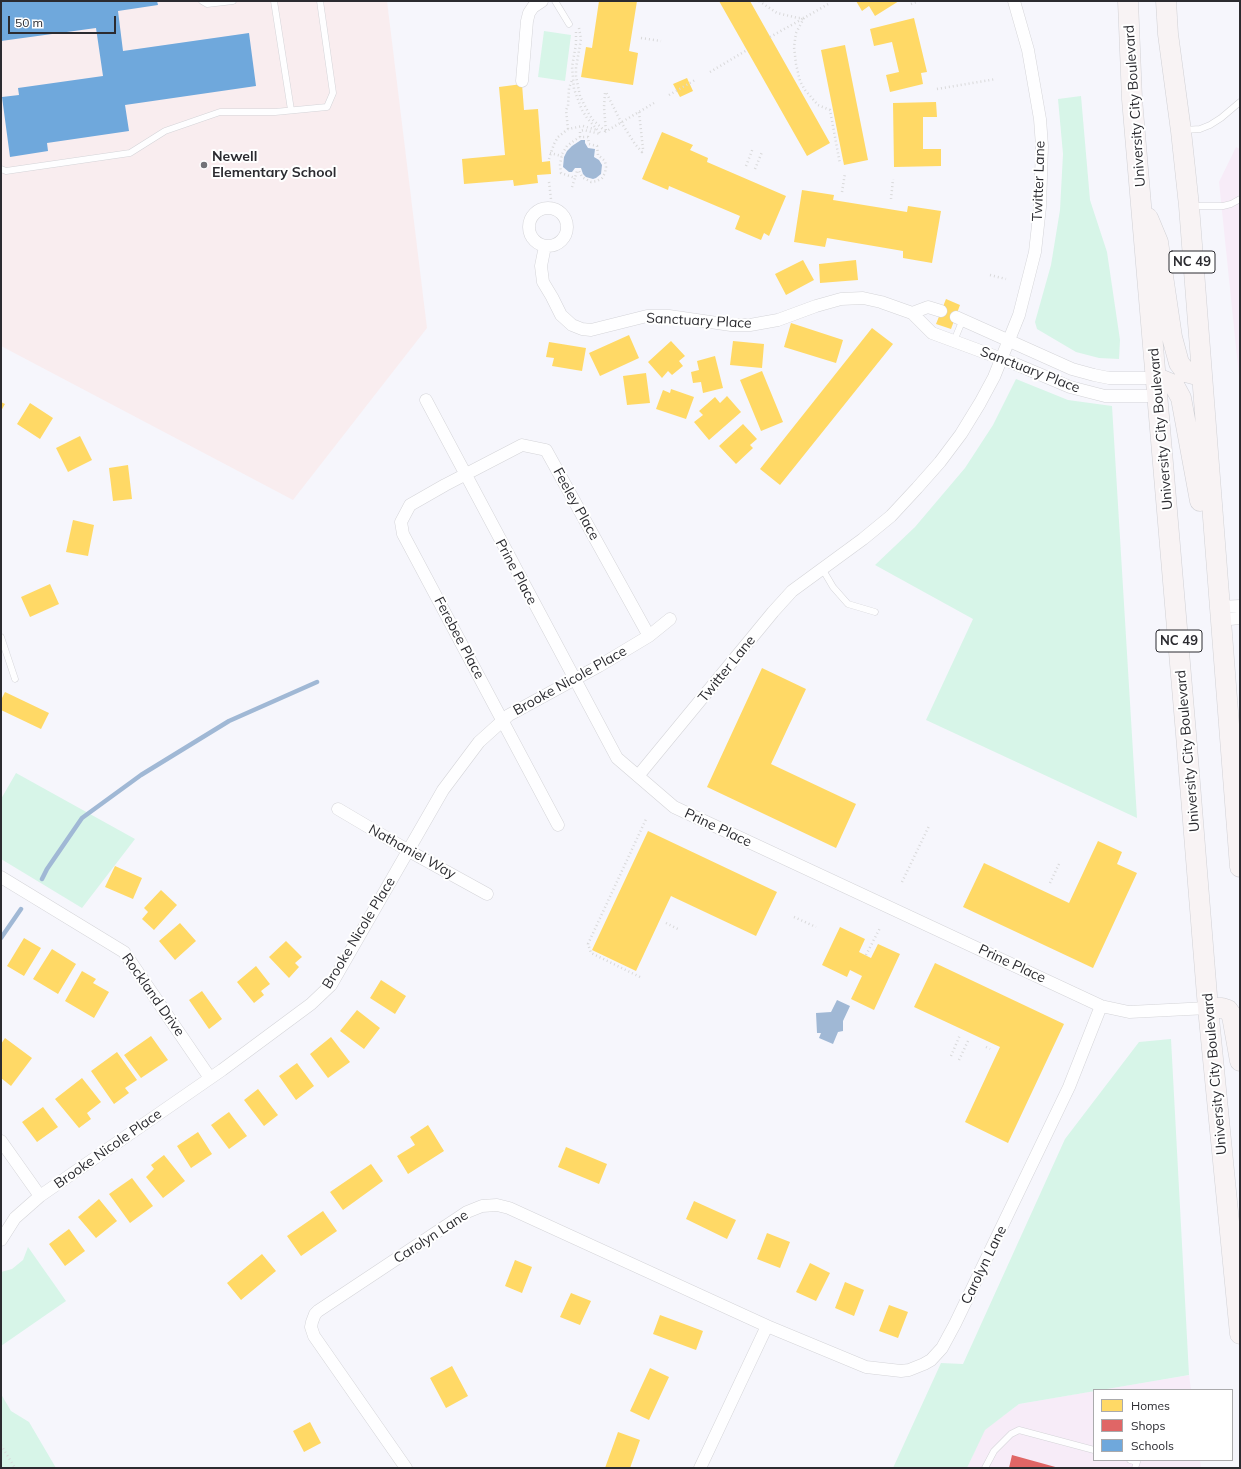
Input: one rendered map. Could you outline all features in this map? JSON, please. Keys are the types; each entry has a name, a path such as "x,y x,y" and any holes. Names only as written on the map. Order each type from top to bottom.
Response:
{"main road":[{"name":"University City Boulevard","path":"1128,1 1132,99 1158,387 1208,1008 1240,1334"},
{"name":"NC 49","path":"1166,1 1168,34 1181,131 1188,206 1216,556 1219,614 1232,745 1240,867"},
{"path":"1141,204 1158,242 1172,337 1179,362 1186,372 1201,376"},
{"path":"1158,387 1174,385 1181,398 1201,506 1216,556"},
{"path":"1208,1008 1222,1008 1228,1010 1232,1016 1240,1061"}],"street":[{"path":"522,81 529,13 533,7 542,1"},
{"name":"Twitter Lane","path":"638,776 792,591 823,570 891,516 940,462 961,434 980,403 1002,359 1019,315 1035,252 1042,146 1039,112 1028,50 1014,1"},
{"path":"542,208 552,208 560,212 564,217 567,229 566,235 557,244 544,246 534,240 530,234 530,222 532,216 542,208"},
{"name":"Sanctuary Place","path":"544,246 541,266 543,282 561,315 572,325 582,329 591,330 647,316 669,316 731,325 750,325 778,320 816,306 841,299 862,298 881,302 912,313 932,333 1002,359 1070,387 1092,394 1105,396 1158,387"},
{"path":"912,313 928,307 941,311"},
{"name":"Sanctuary Place","path":"959,318 1072,369 1094,375 1158,387"},
{"name":"Prine Place","path":"426,400 617,758 674,807 1101,1006 1130,1012 1208,1008"},
{"name":"Feeley Place","path":"465,475 522,445 546,450 649,636"},
{"name":"Ferebee Place","path":"465,475 410,505 401,522 403,534 558,825"},
{"path":"1219,614 1240,606"},
{"path":"1219,614 1240,618"},
{"name":"Brooke Nicole Place","path":"1,1240 15,1218 40,1196 210,1078 311,1004 331,985 443,790 479,742 510,715 649,636 670,619"},
{"name":"Nathaniel Way","path":"338,809 409,851 487,894"},
{"name":"Rockland Drive","path":"1,876 124,952 210,1078"},
{"name":"Carolyn Lane","path":"406,1468 314,1336 311,1327 312,1322 318,1311 467,1212 477,1207 497,1206 509,1208 767,1326 866,1367 901,1371 919,1366 931,1360 942,1348 955,1324 1069,1086 1101,1006"},
{"path":"1,1141 40,1196"},
{"path":"700,1468 767,1326"}],"lane":[{"path":"202,1 207,4 233,1"},
{"path":"274,1 292,110"},
{"path":"1,168 6,171 130,153 165,131 220,112 292,110 327,107 333,93 320,1"},
{"path":"555,1 569,24"},
{"path":"1181,131 1210,125 1240,102"},
{"path":"1188,206 1223,206 1240,199"},
{"path":"954,341 959,318"},
{"path":"823,570 834,587 848,604 875,612"},
{"path":"1,638 15,679"},
{"path":"984,1468 994,1451 1012,1434 1019,1430 1093,1450"}],"path":[{"path":"759,1 777,13 790,17 804,18"},
{"path":"911,4 919,1"},
{"path":"770,37 830,3"},
{"path":"804,18 796,33 794,47 800,81 805,90 818,105 830,110 840,164"},
{"path":"601,134 582,110 574,89 572,67 576,44 576,26 579,25 580,39 576,68 580,96 593,120 606,132"},
{"path":"641,38 661,41"},
{"path":"710,72 747,50"},
{"path":"568,129 566,110 568,106 569,88 573,79"},
{"path":"937,89 996,79"},
{"path":"669,95 695,80"},
{"path":"606,132 604,107 605,92 607,92 621,122 642,152 643,149 639,112"},
{"path":"580,137 580,131 584,130 601,134 606,132 654,103"},
{"path":"549,159 550,153 558,137 568,129 583,126 597,130"},
{"path":"572,187 575,178 577,171 586,180 591,182 602,178 605,173 606,167 604,161 598,155 597,146 589,144 588,137 580,137 567,146 562,156 560,165 561,173 575,178"},
{"path":"746,166 753,148"},
{"path":"755,169 762,152"},
{"path":"550,153 562,156"},
{"path":"842,192 846,173"},
{"path":"891,199 893,179"},
{"path":"549,182 552,208"},
{"path":"990,274 1006,279"},
{"path":"640,977 591,953 588,944 647,818"},
{"path":"902,882 929,826"},
{"path":"1050,883 1060,862"},
{"path":"794,918 816,927"},
{"path":"666,923 680,930"},
{"path":"866,956 880,928"},
{"path":"951,1056 960,1035"},
{"path":"959,1060 969,1039"},
{"path":"986,1047 990,1049"},
{"path":"1,1445 15,1468"}],"shaded area":[{"name":"Newell Elementary School","path":"1,1 387,1 427,328 293,500 1,346"},
{"path":"1236,147 1240,149 1240,386 1219,182"},
{"path":"1189,1375 1191,1389 1106,1389"},
{"path":"1093,1391 1093,1461 1200,1461 1201,1468 967,1468 984,1430 1019,1404"}],"green space":[{"path":"544,31 571,35 565,81 538,77"},
{"path":"1081,96 1090,200 1107,252 1120,340 1119,359 1099,358 1076,352 1037,329 1035,322 1051,265 1060,210 1063,154 1058,99"},
{"path":"1016,379 1068,400 1112,406 1137,818 926,720 973,619 875,565 915,527 965,468 993,425"},
{"path":"16,773 135,839 82,908 1,859 1,799"},
{"path":"1171,1039 1189,1375 1107,1389 1093,1389 1093,1391 1019,1404 985,1430 967,1468 893,1468 941,1363 963,1364 1065,1139 1139,1042"},
{"path":"28,1247 66,1301 1,1346 1,1272 12,1269 23,1260"},
{"path":"1,1394 11,1411 29,1422 56,1468 1,1468"}],"water":[{"path":"581,140 585,140 588,148 595,149 594,157 599,160 602,165 601,174 596,178 593,179 586,177 581,168 575,168 572,172 569,172 563,167 564,157 567,151"},
{"path":"837,1000 850,1006 843,1021 843,1031 838,1032 833,1044 819,1038 821,1033 817,1033 816,1013 831,1012"}],"building: Homes":[{"path":"599,1 637,1 629,51 638,53 633,85 581,77 586,47 592,48"},
{"path":"719,1 750,1 830,143 807,156"},
{"path":"856,1 899,1 875,16 869,6 862,11"},
{"path":"914,18 927,72 921,73 923,84 890,92 886,75 899,72 892,42 874,46 870,29"},
{"path":"845,45 868,160 844,165 821,50"},
{"path":"687,78 693,91 680,97 673,84"},
{"path":"522,84 524,110 538,109 542,162 550,161 551,174 537,175 538,183 514,186 513,180 464,184 462,159 505,155 499,87"},
{"path":"936,102 937,117 923,117 923,149 941,149 941,166 894,167 893,103"},
{"path":"662,132 693,145 690,150 708,158 707,162 786,196 769,236 764,233 761,240 735,229 740,216 669,186 668,190 642,179"},
{"path":"802,190 834,195 833,200 907,212 908,206 941,211 932,263 903,258 903,251 827,238 825,247 794,242"},
{"path":"803,260 814,280 786,295 775,274"},
{"path":"856,260 858,280 820,283 819,264"},
{"path":"946,299 960,305 951,329 936,324"},
{"path":"791,323 843,340 836,363 784,347"},
{"path":"872,328 893,344 780,485 760,469"},
{"path":"629,335 639,358 600,376 589,353"},
{"path":"671,341 685,356 679,361 683,366 672,375 668,371 662,378 648,362"},
{"path":"733,341 764,344 762,368 730,365"},
{"path":"549,342 586,348 582,371 552,366 554,358 546,357"},
{"path":"715,356 723,388 703,393 701,382 693,383 691,372 699,370 697,361"},
{"path":"762,371 783,422 761,431 740,380"},
{"path":"646,373 650,403 627,405 623,376"},
{"path":"671,389 694,397 686,419 656,409 663,390 670,393"},
{"path":"727,396 741,412 709,440 694,422 703,415 699,411 715,397 720,403"},
{"path":"1,402 5,404 1,411"},
{"path":"30,403 53,418 40,439 17,424"},
{"path":"743,424 757,439 750,445 753,448 736,464 719,446"},
{"path":"80,436 92,460 68,472 56,448"},
{"path":"128,465 132,499 113,501 109,468"},
{"path":"73,520 94,525 88,556 66,552"},
{"path":"50,584 59,604 30,617 21,597"},
{"path":"762,668 806,689 771,764 856,804 836,848 707,787"},
{"path":"5,692 49,713 41,729 1,710 1,700"},
{"path":"648,831 777,892 756,936 671,896 636,971 592,950"},
{"path":"1098,841 1122,852 1117,864 1137,873 1093,968 963,907 984,863 1069,903"},
{"path":"115,866 142,878 133,899 105,887"},
{"path":"161,890 177,905 154,930 142,919 148,912 144,908"},
{"path":"180,923 196,941 175,960 159,941"},
{"path":"840,927 865,939 859,952 871,958 878,944 900,954 874,1010 851,999 862,976 850,970 847,977 822,965"},
{"path":"24,938 41,948 24,976 7,966"},
{"path":"286,941 302,957 295,963 299,967 289,978 269,957"},
{"path":"52,949 76,964 58,994 33,979"},
{"path":"935,963 1064,1024 1008,1143 965,1122 1000,1047 914,1007"},
{"path":"256,966 270,984 261,991 264,995 254,1003 237,982"},
{"path":"82,971 96,979 93,983 109,992 94,1018 65,1001"},
{"path":"381,980 406,996 395,1014 370,998"},
{"path":"202,991 222,1019 209,1029 189,1000"},
{"path":"357,1010 380,1028 364,1049 340,1031"},
{"path":"151,1036 168,1060 141,1078 124,1055"},
{"path":"331,1037 350,1062 328,1078 310,1054"},
{"path":"5,1038 32,1058 11,1086 1,1078 1,1044"},
{"path":"117,1052 137,1080 125,1088 129,1093 114,1104 91,1071"},
{"path":"297,1063 314,1086 296,1100 279,1076"},
{"path":"82,1078 101,1102 87,1113 91,1119 79,1128 55,1099"},
{"path":"258,1089 278,1115 264,1126 244,1100"},
{"path":"43,1107 58,1127 37,1142 22,1122"},
{"path":"229,1112 247,1136 229,1149 211,1125"},
{"path":"428,1125 444,1151 408,1174 397,1156 415,1145 410,1137"},
{"path":"198,1132 212,1154 191,1168 177,1146"},
{"path":"566,1147 607,1164 599,1184 558,1167"},
{"path":"164,1155 185,1181 163,1198 146,1177 154,1169 151,1165"},
{"path":"371,1164 383,1181 343,1210 330,1192"},
{"path":"132,1178 153,1206 130,1223 109,1194"},
{"path":"99,1199 117,1221 96,1238 78,1217"},
{"path":"694,1201 736,1220 727,1239 686,1219"},
{"path":"323,1211 337,1231 301,1256 287,1236"},
{"path":"69,1229 85,1251 65,1266 49,1244"},
{"path":"767,1233 790,1242 780,1268 757,1259"},
{"path":"262,1254 276,1271 241,1300 227,1283"},
{"path":"515,1260 532,1267 522,1293 505,1286"},
{"path":"810,1263 830,1273 816,1301 796,1292"},
{"path":"845,1282 864,1290 854,1316 835,1308"},
{"path":"571,1293 591,1301 580,1325 560,1317"},
{"path":"889,1305 908,1312 898,1338 879,1331"},
{"path":"660,1315 703,1331 696,1350 653,1334"},
{"path":"452,1366 468,1396 446,1408 430,1378"},
{"path":"650,1368 669,1377 649,1420 630,1411"},
{"path":"310,1422 321,1443 304,1452 293,1431"},
{"path":"618,1432 640,1440 630,1468 605,1468"}],"building: Shops":[{"path":"1012,1455 1059,1468 1009,1468"}],"building: Schools":[{"path":"1,1 157,1 158,5 118,11 123,51 249,33 256,86 125,105 129,131 47,143 48,151 10,157 2,97 19,95 18,88 103,76 96,28 1,41"}],"waterway":[{"path":"42,879 47,869 82,818 141,775 229,721 317,682"},
{"path":"1,938 21,909"}],"place":[{"name":"Newell Elementary School","path":"204,165"}]}
